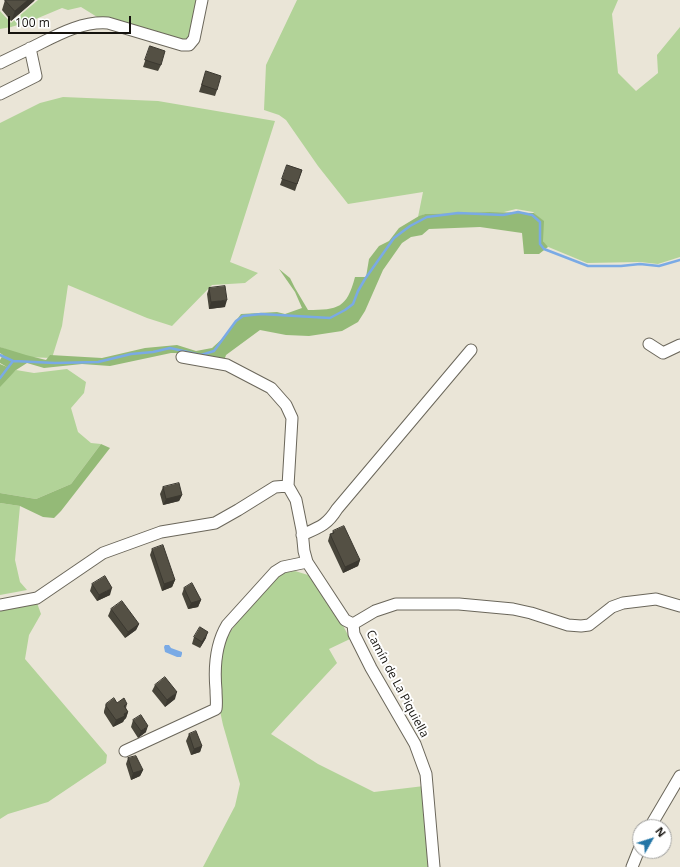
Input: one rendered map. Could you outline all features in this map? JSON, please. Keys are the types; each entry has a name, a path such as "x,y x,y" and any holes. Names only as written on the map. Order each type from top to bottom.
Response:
{"street":[{"path":"0,63 66,31 97,22 108,23 182,45 189,45 194,39 202,0"},
{"path":"0,94 36,76 30,48"},
{"path":"649,344 663,353 680,345"},
{"path":"302,535 326,524 331,519 337,508 471,350"},
{"name":"Camín de La Piquiella","path":"182,357 227,365 271,388 286,405 292,418 288,486 296,500 307,562 345,620 353,624 354,634 371,668 415,744 426,774 434,867"},
{"path":"0,605 37,598 103,553 161,532 215,522 232,514 275,487 288,486"},
{"path":"125,751 216,710 216,662 218,644 227,625 275,572 283,567 307,562"},
{"path":"353,624 375,611 396,604 459,604 512,609 531,613 568,625 581,626 589,625 612,607 623,603 656,599 680,606"},
{"path":"655,819 680,776"}],"green space":[{"path":"38,0 196,0 193,34 181,42 102,20 81,7 68,10 62,8 31,21 0,29 0,11 11,23"},
{"path":"297,0 618,0 612,14 618,73 636,91 658,73 657,55 680,27 680,257 658,264 640,262 587,263 546,246 543,241 543,221 533,212 516,209 504,212 425,214 418,217 423,192 348,204 318,166 286,120 279,115 264,110 266,65"},
{"path":"63,97 158,101 275,121 230,262 258,273 245,283 212,285 172,326 147,318 68,285 62,326 52,358 25,357 0,347 0,123 40,103"},
{"path":"489,212 534,213 544,221 543,241 548,247 539,254 524,254 522,233 480,227 429,229 422,235 411,237 402,243 383,270 365,311 358,322 342,331 309,336 286,335 260,330 226,355 221,370 207,366 186,353 171,353 110,366 82,364 44,368 27,363 16,370 0,387 0,364 7,367 0,363 3,355 0,353 0,347 46,360 50,355 102,358 145,348 177,345 196,351 212,348 223,338 241,314 277,312 285,314 302,308 295,292 279,269 290,278 308,310 334,308 345,301 355,277 366,277 369,259 379,246 389,241 399,228 425,214"},
{"path":"67,369 86,382 84,393 71,408 78,432 91,443 101,444 71,484 36,499 0,493 0,384 16,370 34,373"},
{"path":"101,444 110,448 54,518 43,517 20,506 0,503 0,493 36,499 71,484"},
{"path":"0,503 20,506 15,560 20,582 27,590 0,595"},
{"path":"295,571 308,575 333,606 350,639 329,649 337,663 271,734 318,764 374,792 424,786 428,867 203,867 235,806 240,784 220,711 220,671 223,649 227,637 237,622 280,573"},
{"path":"37,603 41,614 29,635 25,659 107,755 106,763 48,802 8,814 0,819 0,611"}],"water":[{"path":"165,645 169,645 171,648 182,652 181,657 165,652"}],"building":[{"path":"5,0 28,0 15,11"},
{"path":"150,46 165,51 161,65 145,60"},
{"path":"206,71 221,76 217,90 202,85"},
{"path":"287,165 302,170 297,184 282,179"},
{"path":"225,286 227,300 211,302 209,288"},
{"path":"179,483 182,495 166,499 163,487"},
{"path":"344,526 360,560 345,567 330,534"},
{"path":"163,545 175,580 164,584 152,549"},
{"path":"105,576 112,588 99,595 92,584"},
{"path":"192,583 201,600 191,603 184,588"},
{"path":"122,601 139,624 128,632 111,609"},
{"path":"200,627 208,632 202,642 194,637"},
{"path":"165,677 177,692 167,700 155,685"},
{"path":"114,698 117,703 124,698 127,704 124,706 128,712 124,714 125,716 116,720 106,706 106,704"},
{"path":"141,715 148,726 141,731 133,720"},
{"path":"196,731 202,746 194,749 189,734"},
{"path":"136,756 143,770 133,773 128,758"}],"waterway":[{"path":"0,355 13,361 55,363 98,362 131,354 153,352 170,348 201,355 214,351 236,321 243,316 261,314 330,318 353,304 365,279 394,238 410,226 427,217 458,213 503,215 518,212 532,215 540,222 540,244 544,249 588,266 621,266 640,264 659,266 680,260"},
{"path":"0,378 13,361"}]}
